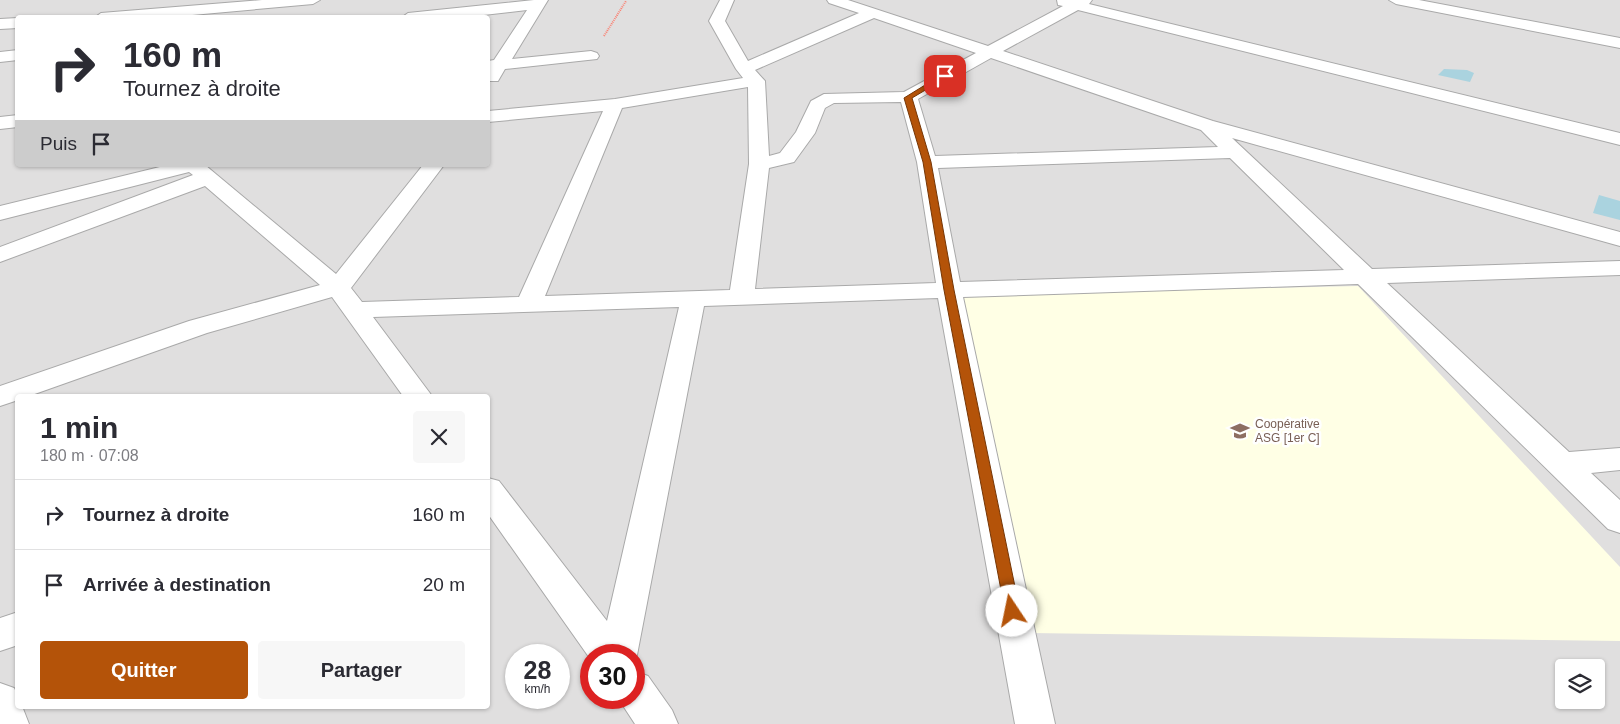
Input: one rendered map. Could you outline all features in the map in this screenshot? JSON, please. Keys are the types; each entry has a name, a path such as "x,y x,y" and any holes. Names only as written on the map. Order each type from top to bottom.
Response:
{"street":[{"path":"136,15 312,0"},
{"path":"727,0 717,21 750,75 759,164 742,297"},
{"path":"834,0 1206,125 1620,239"},
{"path":"1396,0 1620,44"},
{"path":"759,164 787,158 805,133 817,105 830,98 908,98 990,52 1072,2 1620,139"},
{"path":"434,15 539,3"},
{"path":"493,66 539,3"},
{"path":"490,116 615,104 750,75 873,13"},
{"path":"0,24 15,23"},
{"path":"0,56 15,55"},
{"path":"493,66 591,56"},
{"path":"908,98 927,162 949,290 1035,724"},
{"path":"529,304 615,104"},
{"path":"0,123 15,121"},
{"path":"1206,125 1620,520"},
{"path":"927,162 1234,152"},
{"path":"0,396 198,327 338,288 432,167"},
{"path":"198,169 338,288 417,394"},
{"path":"0,213 198,169"},
{"path":"0,255 198,169"},
{"path":"354,310 1620,268"},
{"path":"620,644 693,299"},
{"path":"1562,464 1620,459"},
{"path":"490,493 602,644"},
{"path":"0,635 15,629"},
{"path":"0,701 9,724"},
{"path":"645,705 658,724"}],"shaded area":[{"path":"0,0 1620,0 1620,724 0,724"},
{"name":"Coopérative ASG [1er C]","path":"1358,286 1620,567 1620,641 1029,633 957,295"}],"water":[{"path":"1444,69 1467,70 1474,73 1470,82 1438,75"},
{"path":"1599,195 1620,201 1620,220 1593,213"}],"place":[{"name":"Coopérative ASG [1er C]","path":"1240,431"}],"route":[{"path":"945,76 908,98 927,162 949,290 1012,611"}]}
